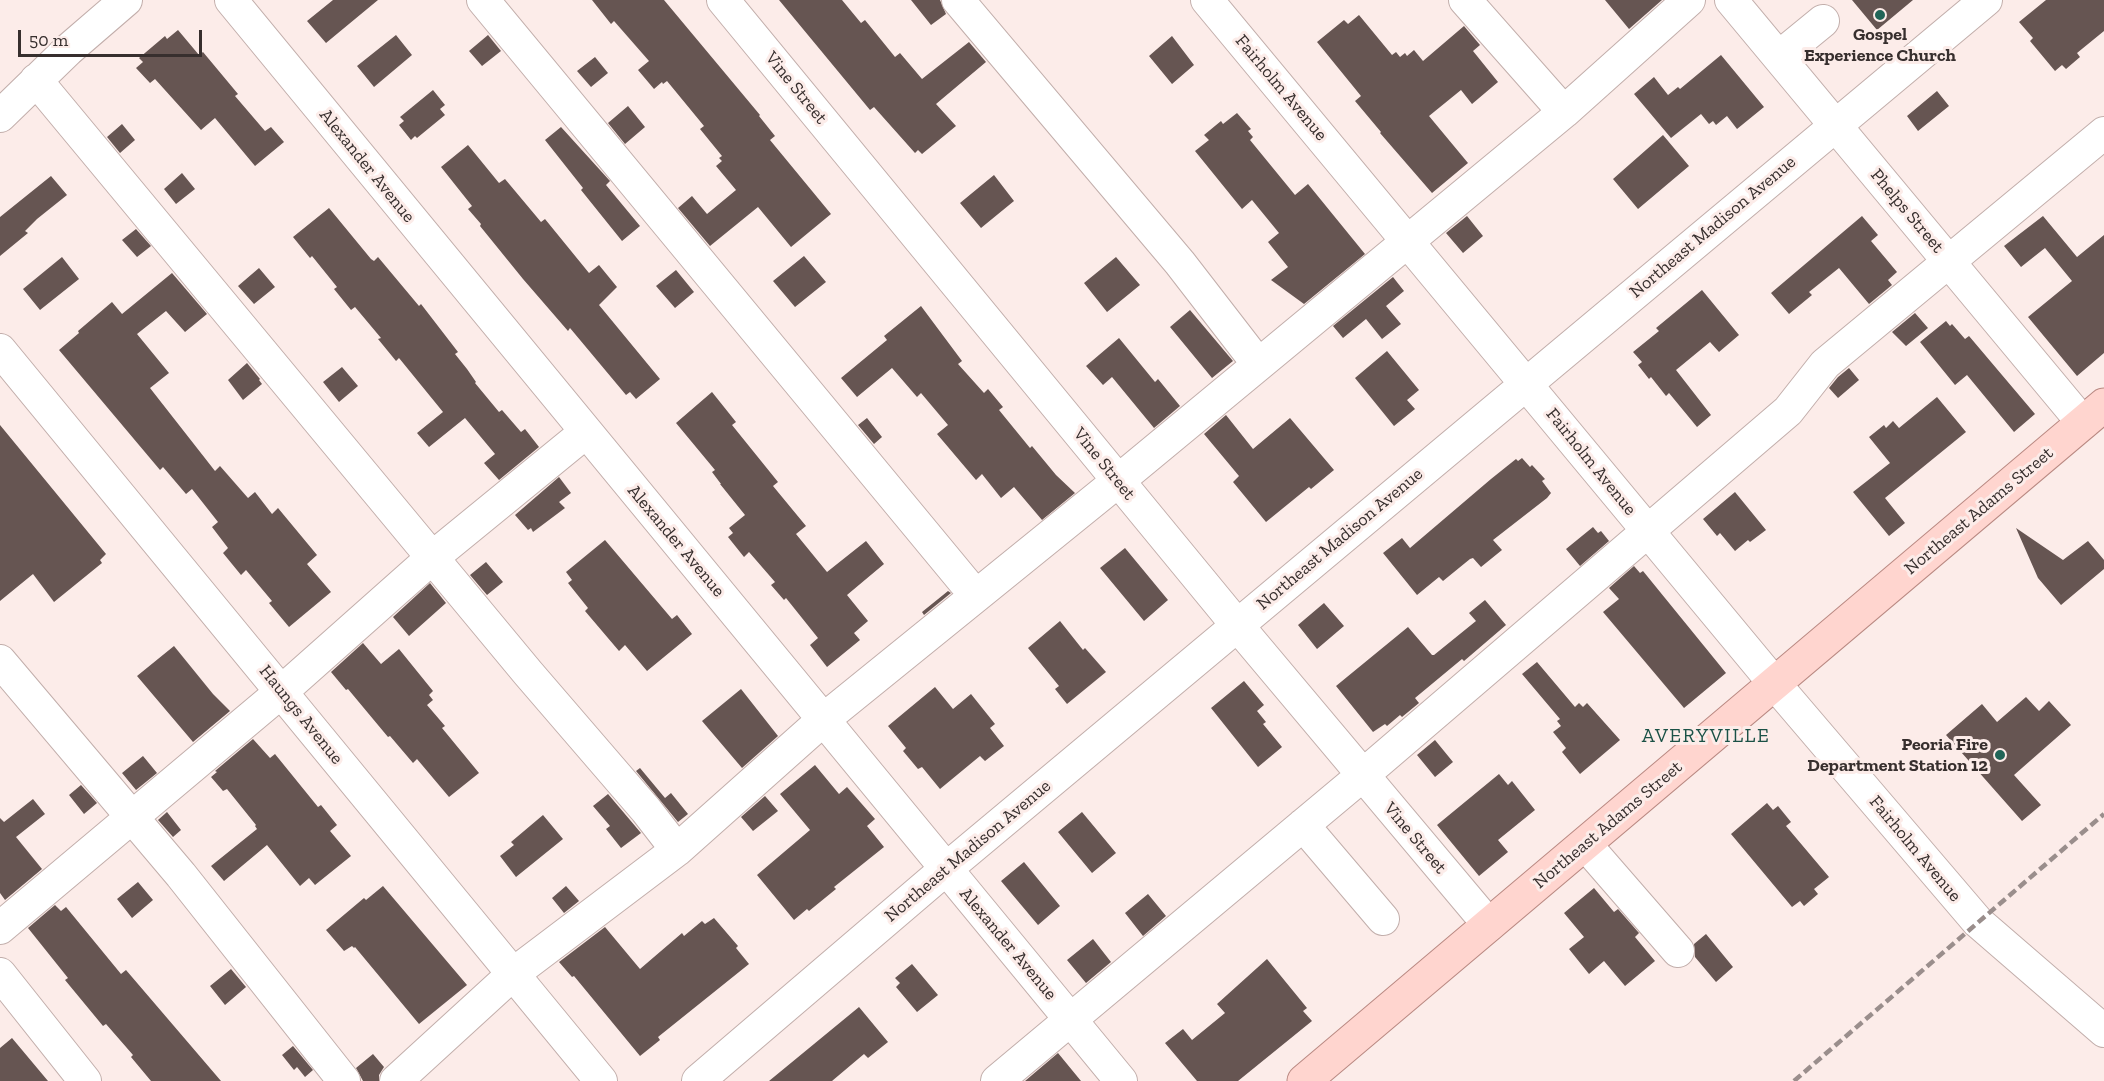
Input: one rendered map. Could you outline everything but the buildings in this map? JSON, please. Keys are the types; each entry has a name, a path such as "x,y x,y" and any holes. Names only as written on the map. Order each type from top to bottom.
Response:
{"main road":[{"name":"Northeast Adams Street","path":"1304,1081 2094,414"}],"street":[{"path":"0,116 68,50 126,0"},
{"name":"Alexander Avenue","path":"231,0 1121,1081"},
{"path":"483,0 976,596"},
{"name":"Vine Street","path":"723,0 1237,625 1489,926"},
{"path":"958,0 1180,263 1258,364"},
{"name":"Fairholm Avenue","path":"1207,0 1774,683 1978,922 2104,1031"},
{"path":"1465,0 1564,112"},
{"path":"396,1081 513,974 677,850 823,720 1118,481 1564,112 1689,0"},
{"name":"Phelps Street","path":"1731,0 1948,261 2094,414"},
{"name":"Northeast Madison Avenue","path":"698,1081 946,869 1986,0"},
{"path":"1779,57 1823,21"},
{"path":"36,80 677,850"},
{"path":"997,1081 1363,775 1788,411 1826,364 2104,133"},
{"name":"Haungs Avenue","path":"0,350 601,1081"},
{"path":"0,928 281,692 433,557 586,432"},
{"path":"0,661 181,875 344,1081"},
{"path":"1303,825 1383,919"},
{"path":"1585,844 1678,951"},
{"path":"0,974 85,1081"}],"railway":[{"path":"1794,1081 2104,814"}],"place":[{"name":"Gospel Experience Church","path":"1880,15"},
{"name":"Peoria Fire Department Station 12","path":"2000,755"}],"district":[{"name":"AVERYVILLE","path":"1706,736"}]}
